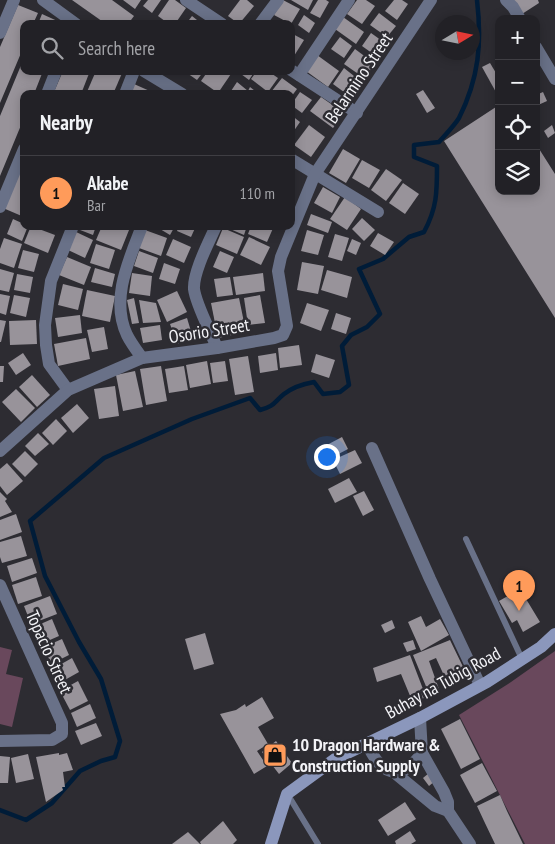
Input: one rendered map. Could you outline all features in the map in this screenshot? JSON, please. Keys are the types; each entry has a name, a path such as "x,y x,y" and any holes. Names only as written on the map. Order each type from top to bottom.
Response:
{"main road":[{"name":"Buhay na Tubig Road","path":"287,794 335,759 420,718 480,685 522,659 555,634"},
{"path":"271,844 287,794"}],"street":[{"path":"0,33 14,0"},
{"path":"43,0 70,20"},
{"path":"186,0 216,20"},
{"path":"263,20 278,0"},
{"path":"349,0 295,72 357,113"},
{"name":"Belarmino Street","path":"315,174 431,0"},
{"path":"506,0 518,15"},
{"path":"540,54 555,79"},
{"path":"49,90 54,75"},
{"path":"127,90 132,75"},
{"path":"151,75 175,90"},
{"path":"0,207 20,160"},
{"path":"295,162 378,212"},
{"name":"Osorio Street","path":"295,223 315,174"},
{"path":"68,390 50,364 46,345 45,325 51,281 70,230"},
{"path":"140,230 126,266 120,305 127,335 142,358"},
{"path":"214,230 198,268 194,288 217,348"},
{"name":"Osorio Street","path":"0,451 68,390 142,358 217,348 274,338 283,334 287,326 278,271 281,257 292,230"},
{"path":"372,448 430,579 480,685"},
{"name":"Topacio Street","path":"0,585 62,723 62,734 52,740 0,741"},
{"path":"420,718 422,753 444,792 448,802 448,811 470,844"},
{"path":"367,742 372,755 381,766 395,772 435,806 448,811"},
{"path":"395,772 408,769 422,753"}],"lane":[{"path":"466,539 522,659"},
{"path":"287,794 318,844"}],"shaded area":[{"path":"0,647 12,650 6,674 23,678 12,727 0,724"},
{"path":"555,651 555,844 525,844 459,715"}],"building":[{"path":"72,0 112,0 134,16 131,20 100,20"},
{"path":"123,0 141,0 135,9"},
{"path":"148,0 161,0 152,13 143,6"},
{"path":"169,0 175,0 186,8 178,20 164,20 158,16"},
{"path":"240,0 247,0 254,6 242,20 234,20 228,16"},
{"path":"283,0 300,9 293,20 283,20 274,15"},
{"path":"291,0 313,0 308,10"},
{"path":"318,0 329,2 320,18 310,13"},
{"path":"357,0 366,0 375,6 362,24 347,14"},
{"path":"394,0 402,0 408,4 397,20 385,11"},
{"path":"513,0 538,0 539,3 522,14"},
{"path":"18,5 38,13 35,20 20,20 20,56 0,103 0,47"},
{"path":"379,13 396,26 387,37 370,25"},
{"path":"42,14 55,20 40,20"},
{"path":"304,15 315,23 309,33 298,25"},
{"path":"192,16 197,20 189,20"},
{"path":"343,17 364,32 356,44 335,29"},
{"path":"371,33 385,43 376,56 362,46"},
{"path":"295,35 304,40 295,54"},
{"path":"340,37 352,46 344,58 331,49"},
{"path":"355,49 375,64 364,78 344,64"},
{"path":"317,55 339,71 328,87 306,71"},
{"path":"490,63 495,71 495,90 482,67"},
{"path":"20,68 20,75 41,75 36,90 20,90 20,128 0,176 0,116"},
{"path":"344,68 359,80 348,95 333,84"},
{"path":"61,75 88,75 83,90 55,90"},
{"path":"94,75 121,75 115,90 88,90"},
{"path":"190,75 201,75 197,80"},
{"path":"205,75 230,75 220,90 214,90 201,81"},
{"path":"242,75 252,75 249,80"},
{"path":"254,75 274,75 278,78 269,90 265,90 251,79"},
{"path":"282,78 297,89 295,92 295,90 273,90"},
{"path":"237,82 247,90 232,90"},
{"path":"134,84 148,90 132,90"},
{"path":"423,90 435,108 427,113 416,94"},
{"path":"300,92 312,100 302,113 295,108 295,99"},
{"path":"543,92 547,101 540,104 540,93"},
{"path":"321,97 344,113 333,128 310,111"},
{"path":"495,108 495,195 540,195 540,150 555,174 555,318 444,141"},
{"path":"295,118 300,122 295,129"},
{"path":"309,125 325,137 311,157 295,146"},
{"path":"552,125 555,133 548,138 544,131"},
{"path":"343,149 360,159 346,183 329,173"},
{"path":"362,160 380,170 369,188 352,178"},
{"path":"386,169 402,180 386,201 371,190"},
{"path":"20,170 20,215 3,208"},
{"path":"403,183 419,194 405,214 389,203"},
{"path":"323,187 340,197 332,213 314,203"},
{"path":"345,197 361,209 347,230 330,219"},
{"path":"311,214 332,222 328,233 307,225"},
{"path":"362,218 375,230 364,241 352,229"},
{"path":"13,219 20,222 20,230 26,230 22,241 7,234"},
{"path":"29,230 42,230 55,235 48,253 24,243"},
{"path":"80,230 95,230 93,235"},
{"path":"100,230 129,230 121,250 96,240"},
{"path":"145,230 167,238 161,256 139,248"},
{"path":"162,230 173,230 170,235"},
{"path":"177,230 194,230 191,237"},
{"path":"222,230 228,230 244,237 237,254 216,245"},
{"path":"232,230 246,230 244,235"},
{"path":"250,230 272,230 267,242 248,234"},
{"path":"307,230 324,235 318,255 301,251"},
{"path":"74,231 93,240 85,258 66,249"},
{"path":"378,233 394,242 385,255 370,246"},
{"path":"335,234 349,238 342,261 328,257"},
{"path":"249,237 270,247 261,265 240,255"},
{"path":"4,238 22,244 14,268 0,263 0,249"},
{"path":"173,239 191,247 184,263 166,255"},
{"path":"352,239 361,243 356,255 347,251"},
{"path":"96,244 115,250 109,269 90,263"},
{"path":"23,250 39,254 34,272 18,268"},
{"path":"139,251 158,258 153,273 134,266"},
{"path":"220,251 234,257 227,273 213,267"},
{"path":"67,257 91,267 84,285 59,275"},
{"path":"302,262 324,266 318,294 297,290"},
{"path":"164,263 180,269 175,284 159,279"},
{"path":"95,268 115,274 112,287 91,282"},
{"path":"0,269 14,273 9,292 0,290"},
{"path":"327,270 352,277 347,298 321,290"},
{"path":"132,273 152,276 150,296 129,293"},
{"path":"263,273 265,291 236,295 233,277"},
{"path":"17,274 33,277 30,293 14,290"},
{"path":"230,277 233,295 217,297 214,279"},
{"path":"63,284 83,289 78,310 58,305"},
{"path":"87,290 115,296 110,322 82,316"},
{"path":"177,291 187,312 167,322 157,300"},
{"path":"0,294 10,296 6,315 0,313"},
{"path":"14,295 30,298 26,317 10,313"},
{"path":"260,295 265,323 248,325 244,298"},
{"path":"134,298 139,323 132,324 127,300"},
{"path":"239,298 246,332 218,338 211,303"},
{"path":"139,300 156,303 161,322 143,323"},
{"path":"307,303 329,310 321,331 300,323"},
{"path":"336,313 351,318 346,334 331,329"},
{"path":"80,315 82,333 58,337 55,318"},
{"path":"187,318 193,338 177,344 170,324"},
{"path":"0,320 6,321 1,342 0,342"},
{"path":"36,320 37,344 10,345 9,321"},
{"path":"160,325 162,340 143,343 140,328"},
{"path":"104,327 108,349 92,352 87,330"},
{"path":"86,338 90,359 58,366 54,344"},
{"path":"299,345 302,365 280,368 278,348"},
{"path":"23,353 31,365 16,375 8,363"},
{"path":"276,353 278,370 260,373 258,356"},
{"path":"316,354 335,360 329,378 311,372"},
{"path":"248,356 254,392 235,395 229,359"},
{"path":"207,361 211,384 190,388 186,365"},
{"path":"225,361 228,381 213,383 210,363"},
{"path":"0,366 4,366 3,382 0,382"},
{"path":"161,366 167,401 146,405 140,369"},
{"path":"184,366 188,390 169,393 165,369"},
{"path":"135,371 143,407 123,411 116,375"},
{"path":"32,375 50,395 37,407 19,387"},
{"path":"115,386 119,416 99,419 94,389"},
{"path":"16,389 35,408 21,422 2,402"},
{"path":"77,404 89,418 73,433 61,418"},
{"path":"56,419 67,431 53,445 42,433"},
{"path":"38,433 49,444 35,456 25,446"},
{"path":"342,437 348,449 329,459 323,447"},
{"path":"355,450 362,463 340,474 333,460"},
{"path":"25,451 38,464 25,477 12,464"},
{"path":"7,463 23,481 7,495 0,486 0,469"},
{"path":"349,478 357,492 335,503 328,489"},
{"path":"364,491 374,510 363,516 353,496"},
{"path":"0,492 7,499 5,501 12,512 0,517"},
{"path":"16,514 22,532 0,540 0,520"},
{"path":"21,536 27,556 2,563 0,542"},
{"path":"32,558 37,573 12,582 7,566"},
{"path":"36,577 42,596 18,604 12,585"},
{"path":"520,589 540,622 523,632 517,620 512,623 499,601"},
{"path":"50,596 57,614 31,624 24,606"},
{"path":"421,616 426,627 440,619 449,635 421,651 408,622"},
{"path":"52,619 59,636 43,643 36,626"},
{"path":"392,620 395,628 385,633 381,625"},
{"path":"205,633 214,664 194,670 185,639"},
{"path":"62,639 69,655 51,664 44,647"},
{"path":"413,640 416,649 407,652 403,643"},
{"path":"450,640 466,673 447,682 436,658 429,661 440,692 430,696 413,655"},
{"path":"410,655 426,697 413,703 401,674 377,682 373,668"},
{"path":"72,658 79,672 63,681 56,667"},
{"path":"78,681 88,701 70,710 60,691"},
{"path":"262,697 274,718 258,727 268,744 257,751 267,766 254,774 220,714 236,710 245,704 246,707"},
{"path":"90,704 96,718 77,727 71,713"},
{"path":"460,719 480,759 461,769 441,729"},
{"path":"96,723 102,736 81,745 75,731"},
{"name":"10 Dragon Hardware & Construction Supply","path":"276,741 292,763 279,774 262,752"},
{"path":"59,753 59,755 67,753 73,770 63,772 65,787 62,787 63,790 46,802 36,757"},
{"path":"28,754 34,779 16,783 11,758"},
{"path":"0,756 10,757 8,783 0,783"},
{"path":"482,763 497,791 475,803 460,775"},
{"path":"429,773 435,781 429,786 423,778"},
{"path":"500,795 523,844 495,844 484,821 477,806"},
{"path":"405,802 416,819 388,836 378,820"},
{"path":"223,821 237,840 233,844 201,844 200,842"},
{"path":"410,831 416,841 411,844 396,844 395,841"},
{"path":"188,832 200,844 172,844"}],"waterway":[{"path":"0,810 26,820 52,803 80,771 115,757 120,741 101,679 79,642 45,576 30,521 104,458 192,419 250,398 260,410 265,409 291,389 314,382 323,394 340,392 349,385 342,346 351,335 367,327 380,314 359,269 383,259 409,237 424,232 432,215 437,184 437,166 414,157 414,145 439,142 457,121 466,103 475,74 479,46 477,0"}],"place":[{"name":"Akabe","path":"519,611"},
{"name":"10 Dragon Hardware & Construction Supply","path":"275,755"}]}
